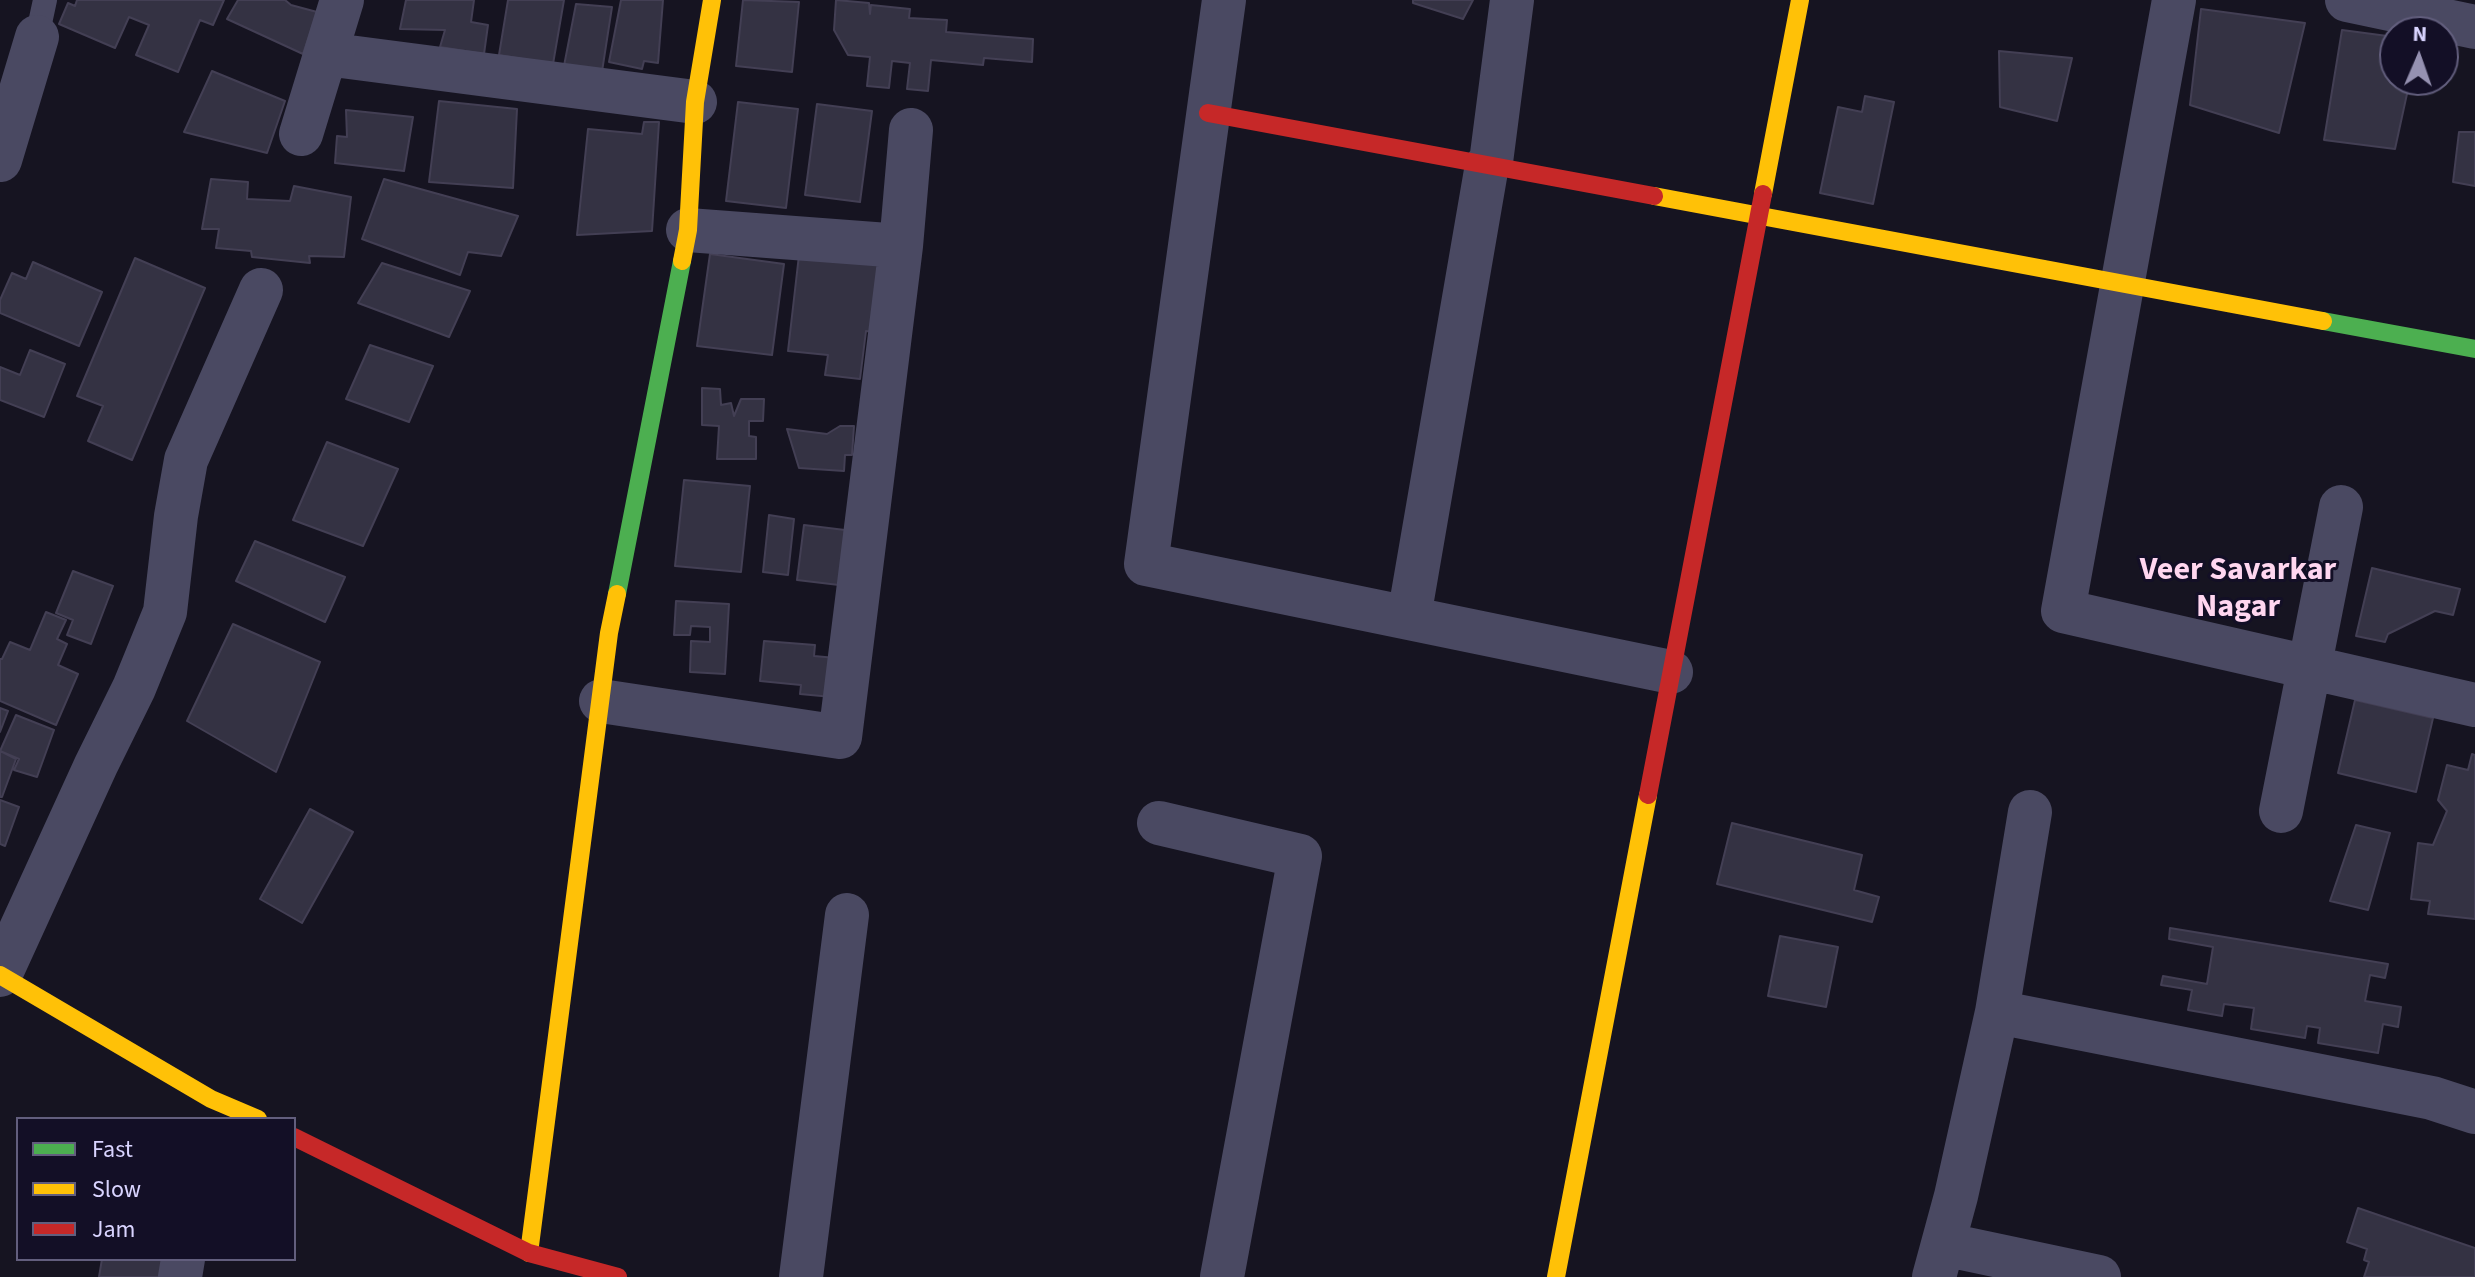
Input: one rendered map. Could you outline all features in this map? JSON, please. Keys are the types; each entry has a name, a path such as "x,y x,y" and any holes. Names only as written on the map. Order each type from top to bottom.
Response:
{"street":[{"path":"301,134 342,0"},
{"path":"529,1253 609,633 688,230 695,102 712,0"},
{"path":"1224,0 1146,564 1671,672"},
{"path":"1409,617 1487,165 1491,162 1512,0"},
{"path":"1556,1277 1800,0"},
{"path":"2174,0 2063,611 2475,705"},
{"path":"2347,0 2471,17"},
{"path":"0,160 41,18"},
{"path":"326,54 695,102"},
{"path":"1208,113 2475,349"},
{"path":"601,701 840,737 901,246 911,130"},
{"path":"688,230 901,246"},
{"path":"248,1117 209,1109 0,975 134,688 165,612 186,460 261,290"},
{"path":"2281,811 2341,507"},
{"path":"2030,812 1997,1012 1956,1196 1938,1260 2099,1277"},
{"path":"1159,823 1300,856 1222,1277"},
{"path":"801,1277 847,915"},
{"path":"1997,1012 2432,1098 2475,1112"},
{"path":"296,1138 529,1253 618,1277"}],"building":[{"path":"77,0 224,0 213,25 200,20 178,72 136,55 149,25 129,17 115,48 59,24 68,3 75,6"},
{"path":"238,0 285,0 291,5 317,12 303,54 227,19"},
{"path":"406,0 474,0 471,22 488,25 484,54 440,47 445,30 400,29"},
{"path":"508,0 564,0 553,64 499,55"},
{"path":"621,0 663,0 658,63 644,61 642,69 609,62"},
{"path":"743,0 799,2 792,72 736,66"},
{"path":"836,0 869,3 870,14 871,5 910,9 909,18 947,20 946,32 1033,39 1032,62 984,58 983,65 931,60 928,91 907,89 910,63 892,61 889,88 867,86 870,57 848,55 834,30"},
{"path":"1413,0 1473,0 1463,19 1413,3"},
{"path":"576,4 612,7 601,78 563,71"},
{"path":"2201,9 2305,23 2279,133 2190,105"},
{"path":"2342,30 2379,35 2379,96 2407,96 2395,149 2324,140"},
{"path":"1999,51 2072,58 2057,121 2000,107"},
{"path":"212,71 285,101 267,153 184,132"},
{"path":"1865,96 1894,102 1873,204 1820,193 1838,107 1862,112"},
{"path":"439,101 517,109 513,188 429,182"},
{"path":"738,102 798,109 786,208 726,201"},
{"path":"817,104 872,111 860,202 805,195"},
{"path":"346,110 413,117 404,171 335,163 337,136 347,137"},
{"path":"644,122 659,122 652,231 577,235 588,129 642,134"},
{"path":"2459,132 2475,132 2475,186 2453,182"},
{"path":"211,179 248,182 247,199 290,201 294,186 351,197 344,257 309,256 310,263 252,257 251,251 216,248 219,229 202,229"},
{"path":"384,179 518,216 501,256 468,252 460,275 362,239"},
{"path":"710,254 784,264 772,355 697,346"},
{"path":"799,255 881,265 873,332 866,331 860,379 825,375 828,355 788,351"},
{"path":"135,258 205,288 132,460 88,441 103,406 77,396"},
{"path":"33,262 102,292 79,346 0,313 0,300 12,273 26,279"},
{"path":"382,263 470,291 449,337 358,303"},
{"path":"370,345 433,366 409,422 346,399"},
{"path":"30,350 65,364 44,417 0,400 0,367 20,375"},
{"path":"702,388 720,389 721,405 731,403 734,416 741,399 764,399 763,421 749,421 749,436 756,437 756,459 717,459 719,426 702,425"},
{"path":"840,426 854,426 852,455 845,455 844,471 799,468 787,429 827,434"},
{"path":"327,442 398,469 363,546 293,520"},
{"path":"684,480 750,486 741,572 675,566"},
{"path":"769,515 794,519 788,575 763,572"},
{"path":"804,525 845,530 839,585 797,580"},
{"path":"255,541 345,577 325,622 236,581"},
{"path":"2372,568 2460,589 2453,615 2435,611 2388,634 2385,642 2356,636"},
{"path":"73,571 113,586 91,644 67,635 73,620 56,613"},
{"path":"676,601 729,604 725,674 690,672 691,641 710,642 710,627 691,626 690,635 674,635"},
{"path":"46,612 66,620 57,639 67,644 58,665 78,674 56,725 0,701 0,659 10,642 30,650"},
{"path":"233,624 320,662 276,772 187,721"},
{"path":"764,641 815,645 814,656 836,658 832,697 800,694 801,685 760,681"},
{"path":"2355,700 2433,718 2416,792 2338,773"},
{"path":"0,708 8,711 0,732"},
{"path":"16,715 54,730 37,777 14,770 19,759 0,751"},
{"path":"0,751 16,759 2,797 0,797"},
{"path":"2472,754 2475,755 2475,919 2428,914 2430,901 2411,899 2418,843 2433,845 2447,811 2438,800 2447,765 2468,770"},
{"path":"0,800 19,807 5,846 0,844"},
{"path":"310,809 353,832 302,923 260,899"},
{"path":"1732,823 1862,855 1854,890 1879,897 1872,922 1717,884"},
{"path":"2356,825 2390,833 2368,910 2330,901"},
{"path":"2170,928 2388,964 2385,978 2370,975 2365,1001 2401,1007 2398,1027 2383,1024 2378,1053 2318,1043 2320,1028 2307,1026 2305,1038 2251,1029 2254,1008 2224,1004 2222,1016 2188,1010 2192,990 2161,985 2163,976 2207,984 2213,947 2169,939"},
{"path":"1780,936 1838,947 1826,1007 1768,996"},
{"path":"2358,1208 2475,1248 2475,1277 2364,1277 2369,1262 2364,1260 2367,1249 2347,1242"},
{"path":"102,1261 173,1261 170,1277 99,1277"}],"traffic: fast":[{"path":"617,594 682,261"},
{"path":"2323,321 2475,349"}],"traffic: slow":[{"path":"682,261 688,230 695,102 712,0"},
{"path":"1763,194 1800,0"},
{"path":"1654,196 2323,321"},
{"path":"529,1253 609,633 617,594"},
{"path":"1556,1277 1648,795"},
{"path":"0,975 211,1099 253,1117"}],"traffic: jam":[{"path":"1208,113 1654,196"},
{"path":"1648,795 1763,194"},
{"path":"296,1138 529,1253 618,1277"}],"district":[{"name":"Veer Savarkar Nagar","path":"2238,590"}]}
